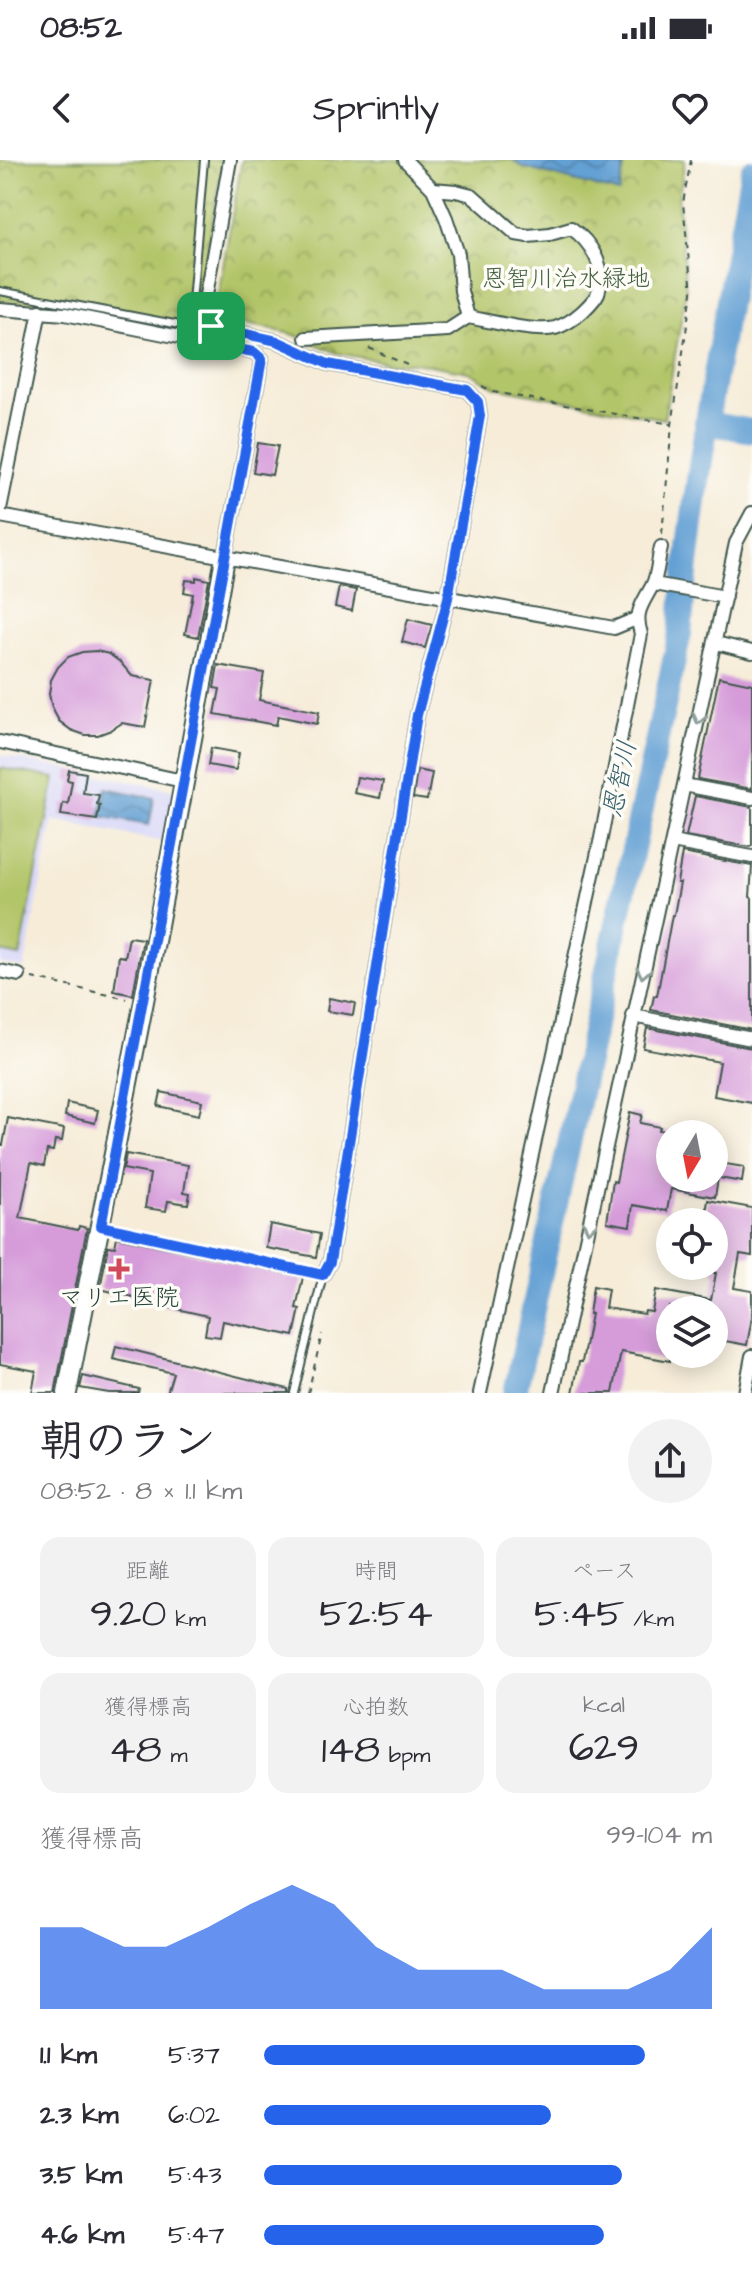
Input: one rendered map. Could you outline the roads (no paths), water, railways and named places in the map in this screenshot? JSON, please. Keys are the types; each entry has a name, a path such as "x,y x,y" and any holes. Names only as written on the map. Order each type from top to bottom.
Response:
{"street":[{"path":"211,326 205,308 230,160"},
{"path":"405,160 433,189 458,254 461,291 468,317"},
{"path":"306,338 448,330 468,317 524,327 553,328 572,320 598,294 600,277 590,244 571,228 550,234 516,234 472,195 433,189"},
{"path":"0,309 40,311 254,352 262,359 144,1002 67,1393"},
{"path":"0,509 40,311"},
{"path":"194,341 211,326"},
{"path":"211,326 277,341 328,364 467,390 478,402 480,416 448,598 417,715 330,1262 323,1275"},
{"path":"553,1393 736,543 752,513"},
{"path":"0,516 614,628 636,619"},
{"path":"480,1393 607,807 641,634 636,619 646,594 654,584 661,547"},
{"path":"654,584 725,597"},
{"path":"716,643 752,652"},
{"path":"0,742 183,781"},
{"path":"684,785 752,798"},
{"path":"672,842 752,857"},
{"path":"0,971 19,975"},
{"path":"633,1016 752,1039"},
{"path":"745,1393 752,1356"}],"lane":[{"path":"0,291 180,325 192,302 204,160"},
{"path":"192,302 205,308"},
{"path":"101,1226 323,1275 294,1393"}],"water":[{"path":"513,160 640,160 625,162 619,193 522,167"},
{"path":"106,788 154,798 149,825 100,816"}],"waterway":[{"name":"恩智川","path":"515,1393 680,633 701,459 752,171"},
{"path":"706,423 752,431"}],"place":[{"name":"マリエ医院","path":"119,1269"}],"park label":[{"name":"恩智川治水緑地","path":"566,279"}]}
